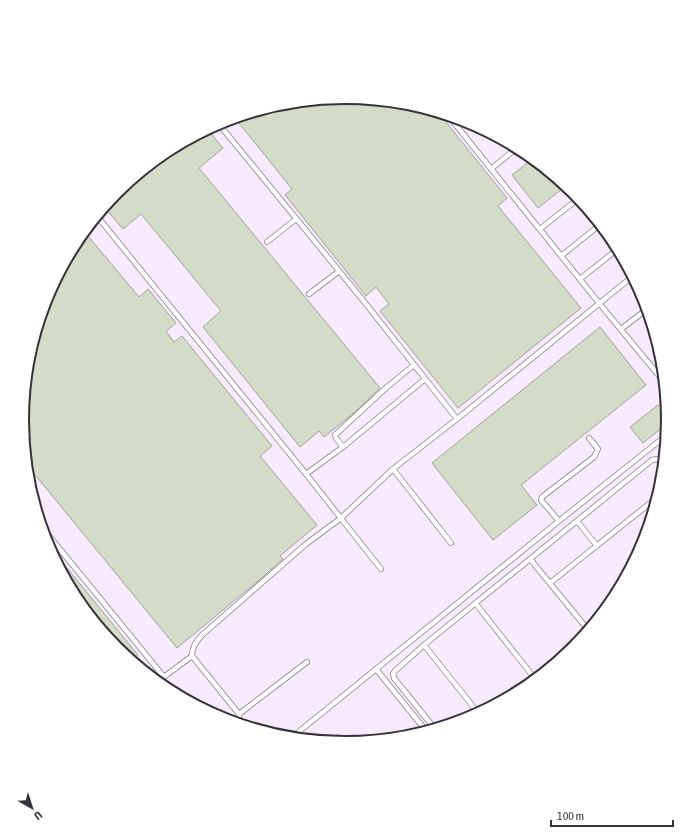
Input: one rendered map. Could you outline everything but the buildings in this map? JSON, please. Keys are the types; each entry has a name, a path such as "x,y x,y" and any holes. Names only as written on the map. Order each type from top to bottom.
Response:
{"lane":[{"path":"454,123 658,375"},
{"path":"223,129 457,419"},
{"path":"491,169 512,151"},
{"path":"540,229 574,202"},
{"path":"267,242 296,219"},
{"path":"100,220 381,569"},
{"path":"561,256 597,227"},
{"path":"580,279 614,252"},
{"path":"309,294 338,272"},
{"path":"239,718 239,714 192,656 194,645 202,635 306,544 341,518 393,469 629,280"},
{"path":"621,329 643,313"},
{"path":"342,447 336,438 336,435 387,387 414,365"},
{"path":"306,474 342,447 425,379"},
{"path":"559,521 541,500 542,497 594,457 598,449 589,438"},
{"path":"298,733 661,440"},
{"path":"431,725 393,676 395,671 424,645 652,460 657,459 659,461"},
{"path":"393,469 451,544"},
{"path":"550,583 651,503"},
{"path":"577,521 597,546"},
{"path":"53,541 164,677 192,656"},
{"path":"530,559 585,626"},
{"path":"476,604 532,675"},
{"path":"424,645 475,709"},
{"path":"239,714 307,662"},
{"path":"376,669 423,727"}],"shaded area":[{"path":"325,104 366,104 387,106 427,114 447,120 485,136 504,146 538,169 554,182 597,227 620,262 629,280 638,299 651,338 656,358 662,420 659,461 656,482 645,522 638,541 620,578 597,613 583,629 554,658 538,671 504,694 485,704 447,720 427,726 387,734 366,736 325,736 304,734 264,726 244,720 206,704 187,694 153,671 137,658 94,613 71,578 62,560 53,541 40,502 35,482 30,441 29,420 32,379 35,358 46,318 53,299 71,262 94,227 108,211 137,182 153,169 187,146 206,136 244,120 264,114 304,106"}]}
